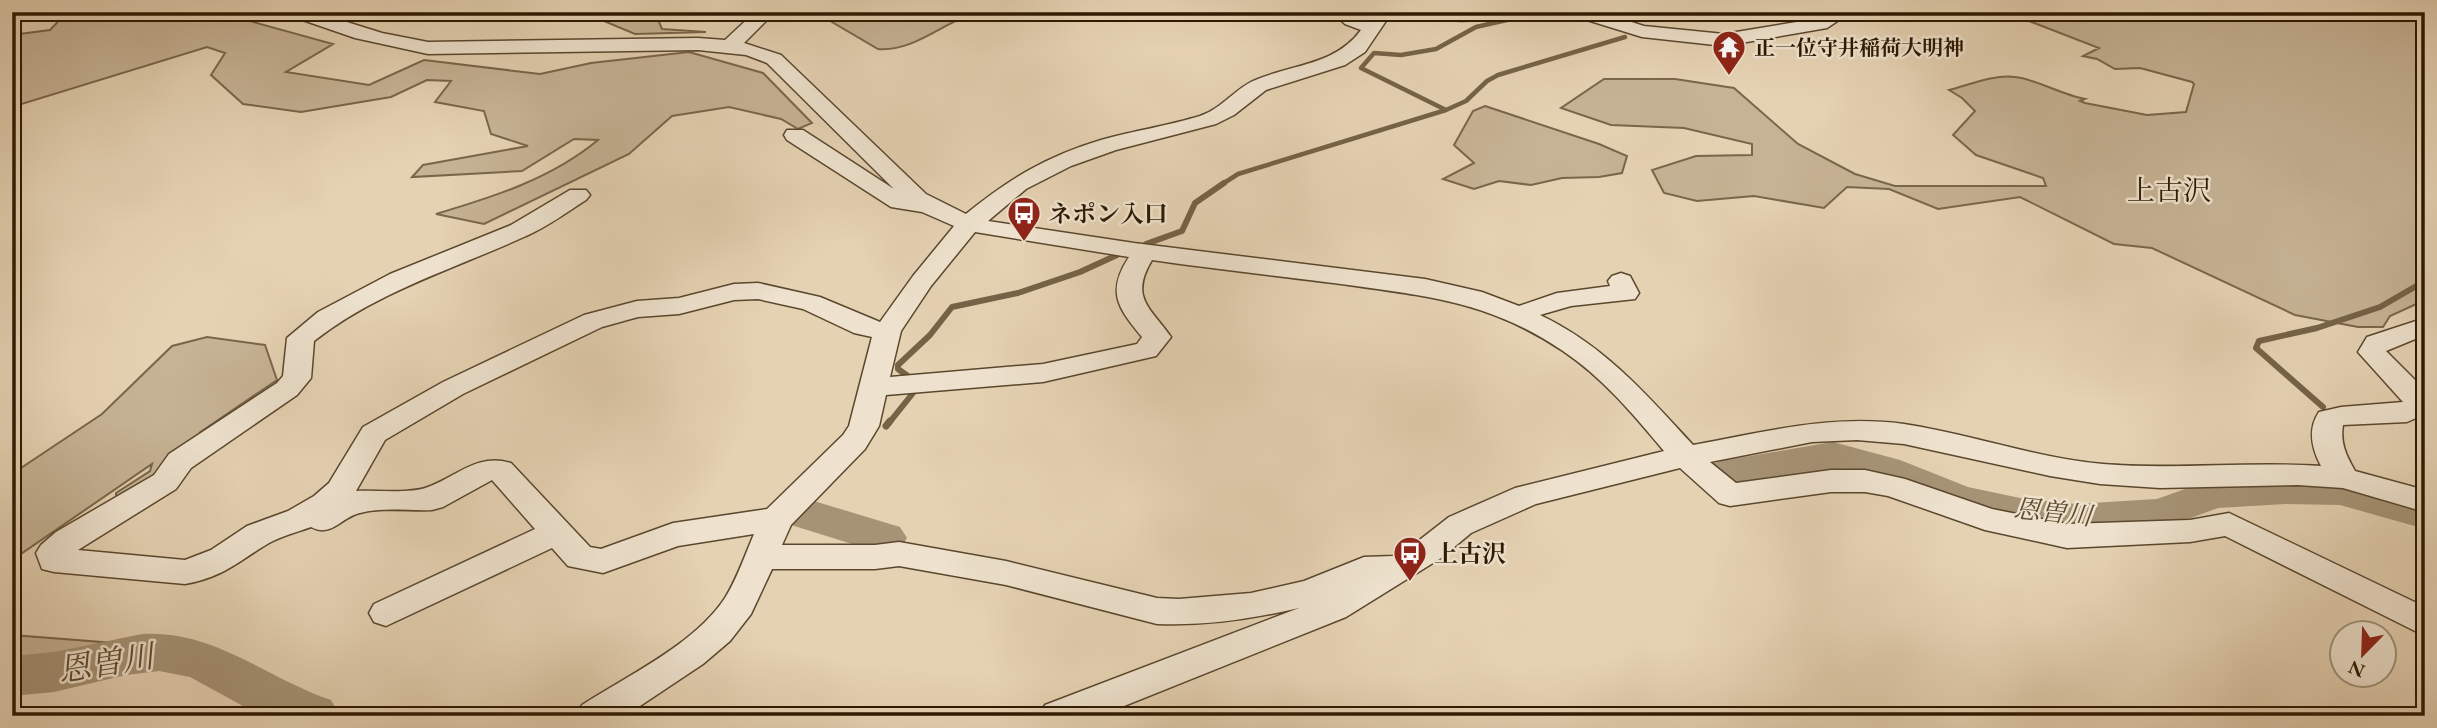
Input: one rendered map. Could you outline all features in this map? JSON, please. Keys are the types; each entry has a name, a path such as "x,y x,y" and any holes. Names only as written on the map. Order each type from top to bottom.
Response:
{"street":[{"path":"297,12 362,35 395,44 428,48 642,44 730,46 762,52 774,59 927,206"},
{"path":"730,46 766,12"},
{"path":"1341,12 1351,20 1377,19"},
{"path":"1426,12 1452,16 1489,12"},
{"path":"1580,12 1642,31 1724,40 1820,24 1842,12"},
{"path":"595,716 690,653 718,631 739,605 778,519 854,442 864,426 887,331 922,281 968,225 1018,184 1063,160 1108,145 1209,120 1227,111 1259,86 1338,61 1358,48 1377,19"},
{"path":"794,135 899,202 927,206 968,225 1145,251 1407,284 1473,298 1521,316 1572,343 1627,390 1686,458 1710,481 1730,495 1832,481 1865,481 1894,487 1985,519 2067,536 2190,531 2229,524 2425,623"},
{"path":"568,200 520,230 369,293 308,331 299,344 297,378 287,388 180,461 165,482 68,540 53,553 54,560 184,572 201,569 223,559 259,534 325,504 340,491 374,434 453,388 593,321 636,309 679,306 734,292 758,291 811,303 864,327 887,331"},
{"path":"873,387 1043,373 1146,350 1157,337 1136,312 1126,286 1129,276 1145,251"},
{"path":"1521,316 1538,306 1605,293 1626,293 1621,281"},
{"path":"2343,478 2326,446 2329,419 2407,413 2421,402 2372,352 2377,343 2425,326"},
{"path":"1058,716 1334,608 1429,550 1460,525 1515,500 1668,460 1812,432 1857,430 1904,434 2050,466 2100,474 2160,478 2298,475 2343,478 2425,501"},
{"path":"285,524 293,530 318,523 352,502 432,499 485,470 500,470 580,558 603,561 673,535 778,519"},
{"path":"386,613 555,533"},
{"path":"761,557 899,554 1006,573 1157,611 1179,612 1251,606 1311,592 1364,569 1399,568"},
{"path":"2276,562 2348,607"}],"shaded area":[{"path":"67,12 217,12 333,44 286,72 369,85 424,60 540,74 591,63 689,52 763,73 812,123 798,129 781,119 729,107 672,116 629,154 484,224 436,214 541,176 580,154 598,140 574,139 522,171 412,177 423,165 528,146 491,134 484,111 435,102 451,81 427,80 391,97 301,112 243,104 211,75 225,53 207,47 12,107 12,35 50,30"},
{"path":"419,12 641,12 657,17 662,29 706,32 635,34 592,16 431,15"},
{"path":"815,12 978,12 904,46 878,49"},
{"path":"2013,12 2425,12 2425,300 2390,316 2383,327 2358,327 2295,315 2152,248 2114,244 2020,197 1938,209 1889,189 1847,187 1824,208 1754,196 1697,201 1664,193 1652,170 1696,156 1752,155 1752,144 1684,128 1611,125 1561,108 1604,79 1675,79 1734,88 1798,144 1855,174 1895,186 2046,186 2043,178 1976,155 1953,135 1975,111 1949,90 1982,80 2007,76 2022,78 2085,99 2080,101 2085,103 2147,115 2186,112 2194,84 2192,82 2140,68 2115,69 2097,59 2083,56 2099,48 2029,21"},
{"path":"1485,106 1627,156 1622,173 1562,178 1531,185 1499,181 1474,189 1443,179 1474,163 1454,145 1473,111"},
{"path":"207,337 265,345 277,380 199,433 214,424 218,431 128,501 116,493 150,471 152,464 12,560 12,474 102,414 172,346"},
{"path":"12,635 140,645 135,662 12,671"}],"waterway":[{"path":"1446,110 1361,68 1374,53 1401,55 1436,49 1476,27 1542,12"},
{"path":"1446,110 1466,101 1487,81 1498,75 1625,37"},
{"path":"1223,184 1238,174 1446,110"},
{"path":"1146,244 1182,231 1195,203 1223,184"},
{"path":"889,423 913,393 912,379 898,369 898,365 930,335 952,307 1018,293 1080,272 1117,255"},
{"path":"2323,407 2256,348 2259,341 2317,328 2380,307 2425,281"},
{"path":"886,426 890,421"},
{"name":"恩曽川","path":"1726,474 1833,456 1885,470 1959,500 2020,513 2075,519 2161,514 2213,494 2285,489 2340,490 2425,514"},
{"name":"恩曽川","path":"804,513 884,538"},
{"name":"恩曽川","path":"12,676 54,672 142,653 176,653 208,663 282,703 313,715"}],"place":[{"name":"正一位守井稲荷大明神","path":"1729,77"},
{"name":"ネポン入口","path":"1024,243"},
{"name":"上古沢","path":"1410,583"}],"district":[{"name":"上古沢","path":"2169,190"}]}
